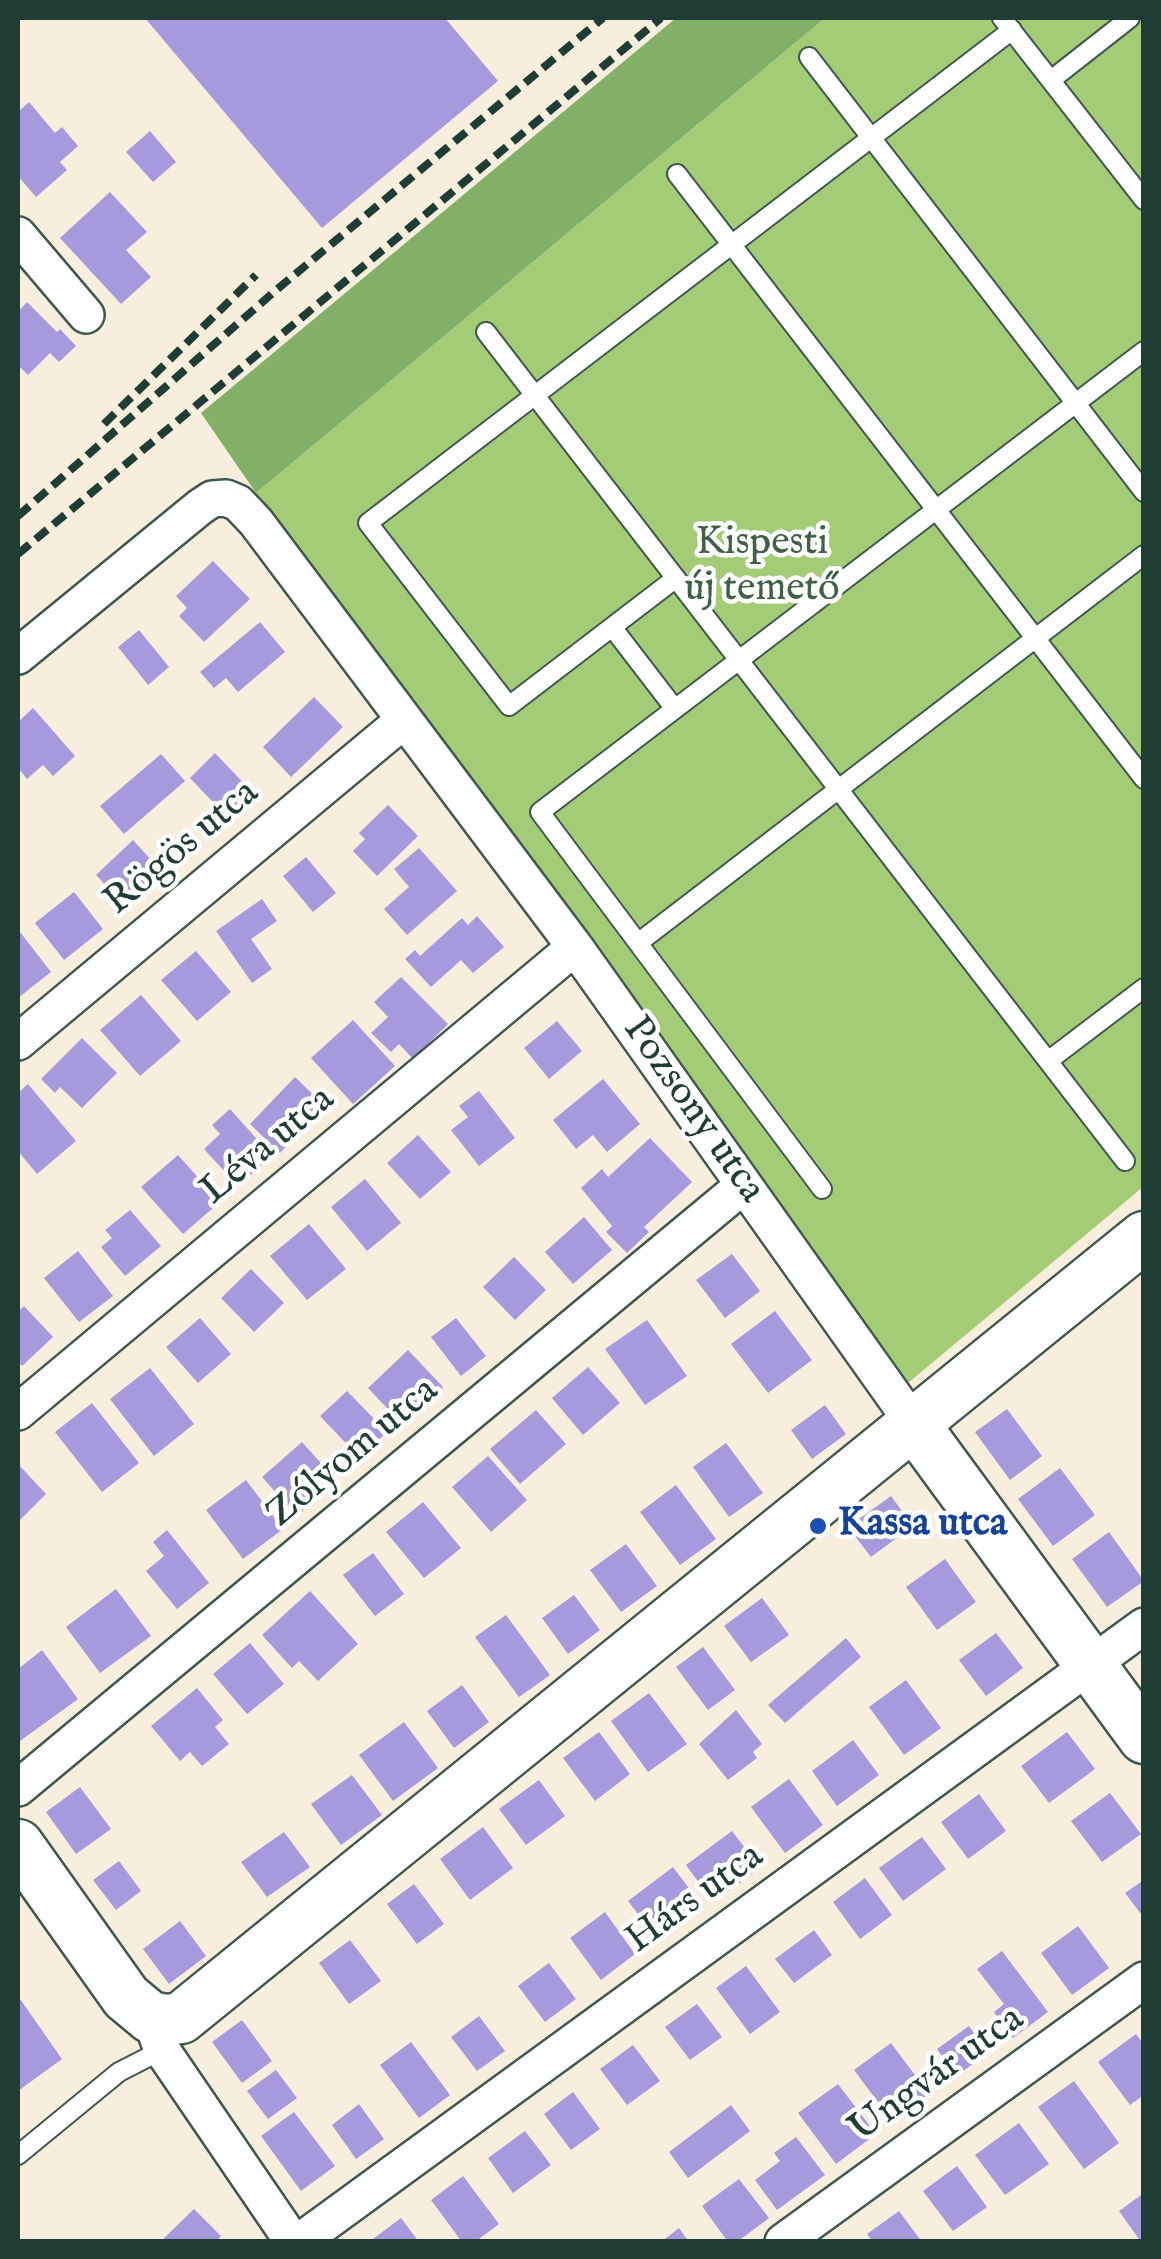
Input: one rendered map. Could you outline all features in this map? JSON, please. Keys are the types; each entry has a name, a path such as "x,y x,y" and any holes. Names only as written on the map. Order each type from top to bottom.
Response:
{"street":[{"path":"22,251 86,315"},
{"name":"Pozsony utca","path":"18,656 212,499 226,498 238,503 575,947 913,1423 1144,1738"},
{"name":"Rögös utca","path":"18,1042 403,721"},
{"name":"Léva utca","path":"18,1412 575,947"},
{"name":"Zólyom utca","path":"18,1788 744,1185"},
{"path":"156,2033 167,2020 181,2018 1144,1237"},
{"name":"Hárs utca","path":"296,2242 1144,1626"},
{"path":"18,1845 156,2033 296,2242"},
{"name":"Ungvár utca","path":"783,2242 1144,1980"}],"lane":[{"path":"1050,80 1130,18"},
{"path":"676,578 509,706 368,523 871,137 1007,24 1144,200"},
{"path":"809,57 1144,492"},
{"path":"677,174 1144,779"},
{"path":"486,332 1125,1161"},
{"path":"822,1189 540,812 1144,351"},
{"path":"638,943 1144,555"},
{"path":"612,627 676,710"},
{"path":"1048,1061 1144,988"},
{"path":"18,2155 119,2072 156,2033"}],"green space":[{"path":"676,18 825,18 256,493 201,413"},
{"name":"Kispesti új temető","path":"825,18 1143,18 1143,1187 902,1388 249,521 256,493"}],"building":[{"path":"145,18 445,18 498,81 322,228"},
{"path":"29,102 55,133 62,127 78,146 60,162 67,170 36,197 18,176 18,112"},
{"path":"150,131 176,162 153,182 126,152"},
{"path":"110,192 147,232 126,250 151,277 121,304 60,238"},
{"path":"27,302 76,346 59,362 50,353 28,375 18,365 18,312"},
{"path":"213,561 250,599 204,642 179,616 187,608 176,596"},
{"path":"260,622 285,652 238,692 226,678 214,688 200,672"},
{"path":"139,630 169,667 148,685 118,647"},
{"path":"314,697 343,727 291,777 263,747"},
{"path":"33,708 75,756 53,776 43,765 27,779 18,768 18,722"},
{"path":"215,753 257,797 232,822 190,778"},
{"path":"161,754 185,781 124,834 100,806"},
{"path":"388,805 418,836 377,876 353,851 365,839 359,833"},
{"path":"133,840 164,874 127,908 96,875"},
{"path":"419,848 457,891 407,935 384,909 409,887 394,869"},
{"path":"306,857 336,893 313,912 283,876"},
{"path":"74,892 103,929 64,960 35,923"},
{"path":"262,899 277,921 251,939 272,969 252,983 216,931"},
{"path":"477,916 504,947 473,973 461,960 431,987 405,959 415,950 420,956 462,918 468,925"},
{"path":"18,934 51,972 18,998"},
{"path":"196,951 231,992 197,1021 161,980"},
{"path":"401,977 448,1024 413,1059 399,1044 391,1052 371,1033 388,1017 374,1002"},
{"path":"141,995 181,1041 140,1076 100,1030"},
{"path":"353,1020 395,1066 353,1104 311,1058"},
{"path":"557,1021 582,1051 549,1079 524,1048"},
{"path":"82,1038 117,1073 82,1108 60,1087 55,1093 41,1079"},
{"path":"295,1077 325,1106 280,1153 250,1124"},
{"path":"603,1079 640,1124 607,1152 593,1135 576,1149 553,1120"},
{"path":"28,1084 76,1141 37,1174 18,1151 18,1093"},
{"path":"479,1091 515,1138 479,1166 451,1130 468,1117 459,1106"},
{"path":"230,1109 272,1156 238,1186 204,1149 220,1134 212,1125"},
{"path":"418,1135 451,1172 420,1199 387,1163"},
{"path":"650,1138 692,1182 644,1227 649,1232 627,1253 606,1232 612,1226 581,1188 602,1169 608,1177"},
{"path":"178,1155 220,1202 183,1234 141,1187"},
{"path":"365,1179 401,1223 367,1251 331,1207"},
{"path":"130,1210 161,1246 125,1276 101,1247 112,1238 105,1230"},
{"path":"584,1217 612,1250 573,1284 545,1252"},
{"path":"309,1224 346,1269 307,1300 270,1256"},
{"path":"78,1251 113,1296 79,1322 44,1278"},
{"path":"732,1254 760,1291 725,1318 696,1280"},
{"path":"514,1257 546,1290 515,1320 483,1287"},
{"path":"251,1269 284,1303 254,1332 221,1298"},
{"path":"24,1306 53,1337 22,1366 18,1361 18,1312"},
{"path":"775,1311 812,1360 768,1393 731,1344"},
{"path":"200,1318 231,1354 198,1383 166,1347"},
{"path":"456,1318 486,1356 461,1376 431,1337"},
{"path":"647,1320 687,1376 645,1405 605,1349"},
{"path":"408,1350 443,1387 403,1425 368,1388"},
{"path":"588,1367 620,1403 583,1435 552,1398"},
{"path":"150,1368 194,1424 154,1456 110,1399"},
{"path":"347,1391 387,1432 360,1458 320,1416"},
{"path":"92,1403 139,1463 102,1492 55,1432"},
{"path":"825,1405 846,1434 812,1459 791,1430"},
{"path":"1007,1409 1042,1456 1010,1480 975,1432"},
{"path":"536,1410 566,1444 520,1484 490,1449"},
{"path":"302,1442 337,1481 297,1516 262,1477"},
{"path":"726,1443 763,1493 729,1517 693,1467"},
{"path":"488,1456 527,1500 491,1532 452,1487"},
{"path":"18,1464 46,1494 18,1522"},
{"path":"1060,1468 1095,1515 1053,1546 1018,1499"},
{"path":"246,1480 283,1529 243,1559 206,1510"},
{"path":"676,1485 716,1539 680,1565 640,1512"},
{"path":"891,1496 913,1526 871,1557 848,1527"},
{"path":"423,1502 461,1548 424,1578 386,1532"},
{"path":"167,1530 209,1583 177,1609 146,1571 164,1556 153,1542"},
{"path":"1109,1532 1144,1581 1107,1607 1072,1559"},
{"path":"626,1544 657,1586 621,1612 590,1570"},
{"path":"373,1553 404,1594 375,1616 343,1575"},
{"path":"945,1559 976,1602 937,1630 906,1587"},
{"path":"116,1589 151,1636 100,1673 66,1627"},
{"path":"310,1591 358,1644 318,1681 299,1661 292,1668 262,1635"},
{"path":"574,1595 600,1630 568,1654 542,1618"},
{"path":"762,1598 789,1635 751,1662 724,1626"},
{"path":"506,1615 550,1675 519,1697 475,1637"},
{"path":"996,1633 1023,1668 986,1696 959,1660"},
{"path":"846,1638 861,1657 785,1723 768,1705"},
{"path":"250,1643 284,1684 247,1714 213,1674"},
{"path":"703,1647 735,1690 708,1710 676,1667"},
{"path":"42,1650 78,1699 20,1741 18,1669"},
{"path":"906,1680 941,1728 904,1755 869,1707"},
{"path":"462,1685 489,1722 454,1748 427,1711"},
{"path":"197,1688 223,1720 215,1727 229,1744 202,1766 190,1752 180,1761 151,1726"},
{"path":"649,1693 687,1744 648,1772 611,1721"},
{"path":"736,1710 762,1744 753,1752 757,1758 728,1780 699,1744"},
{"path":"404,1722 438,1768 393,1801 359,1755"},
{"path":"599,1732 630,1774 595,1801 563,1758"},
{"path":"1067,1732 1095,1769 1049,1803 1021,1766"},
{"path":"853,1740 879,1775 837,1806 812,1771"},
{"path":"352,1775 382,1815 341,1845 311,1804"},
{"path":"789,1779 823,1825 785,1853 751,1807"},
{"path":"539,1780 565,1816 526,1845 499,1809"},
{"path":"80,1787 111,1829 76,1854 46,1812"},
{"path":"1110,1793 1141,1834 1102,1862 1071,1821"},
{"path":"979,1794 1006,1831 968,1859 941,1822"},
{"path":"483,1827 513,1868 470,1900 440,1859"},
{"path":"732,1831 760,1868 713,1902 686,1865"},
{"path":"284,1832 310,1867 267,1897 241,1862"},
{"path":"922,1837 946,1869 903,1901 879,1868"},
{"path":"119,1861 141,1891 116,1910 93,1880"},
{"path":"673,1867 703,1907 658,1940 628,1901"},
{"path":"865,1878 892,1915 860,1939 833,1902"},
{"path":"1144,1880 1144,1918 1125,1893"},
{"path":"414,1884 444,1924 417,1944 387,1904"},
{"path":"605,1912 635,1954 601,1980 570,1938"},
{"path":"180,1921 206,1956 169,1984 143,1949"},
{"path":"1078,1926 1109,1968 1072,1995 1041,1953"},
{"path":"814,1930 832,1955 794,1983 775,1959"},
{"path":"350,1940 381,1981 349,2004 319,1963"},
{"path":"1002,1951 1048,2012 1013,2038 994,2012 1004,2004 977,1969"},
{"path":"549,1963 576,1999 545,2022 518,1986"},
{"path":"746,1966 780,2012 750,2034 716,1988"},
{"path":"18,1996 62,2059 18,2091"},
{"path":"697,2004 722,2037 690,2060 665,2027"},
{"path":"479,2016 505,2051 477,2071 451,2037"},
{"path":"242,2020 272,2061 242,2083 212,2042"},
{"path":"969,2026 988,2053 956,2076 937,2049"},
{"path":"1136,2034 1144,2045 1144,2095 1130,2105 1098,2062"},
{"path":"411,2042 450,2095 419,2118 380,2065"},
{"path":"891,2043 929,2094 892,2121 854,2070"},
{"path":"633,2045 660,2081 627,2105 600,2069"},
{"path":"276,2070 297,2098 268,2119 247,2091"},
{"path":"1074,2081 1119,2143 1084,2169 1038,2107"},
{"path":"838,2084 876,2134 836,2164 798,2113"},
{"path":"573,2092 600,2129 571,2150 544,2114"},
{"path":"359,2104 384,2139 356,2159 332,2125"},
{"path":"731,2105 750,2131 688,2178 669,2152"},
{"path":"294,2112 335,2166 301,2191 261,2136"},
{"path":"1019,2123 1049,2164 1005,2195 975,2155"},
{"path":"525,2131 551,2165 513,2193 488,2158"},
{"path":"796,2137 825,2175 777,2210 755,2180 780,2161 774,2153"},
{"path":"957,2166 987,2207 953,2231 923,2191"},
{"path":"463,2176 499,2224 475,2242 462,2242 431,2200"},
{"path":"739,2179 769,2218 737,2242 728,2242 702,2206"},
{"path":"1144,2193 1144,2242 1141,2242 1119,2211"},
{"path":"194,2209 221,2236 216,2242 160,2242"},
{"path":"899,2211 922,2242 873,2242 867,2234"},
{"path":"401,2218 419,2242 369,2242"},
{"path":"679,2228 689,2242 661,2242"}],"railway":[{"path":"18,516 275,291 603,18"},
{"path":"18,554 661,18"},
{"path":"104,424 256,275"}],"place":[{"name":"Kassa utca","path":"818,1526"}]}
